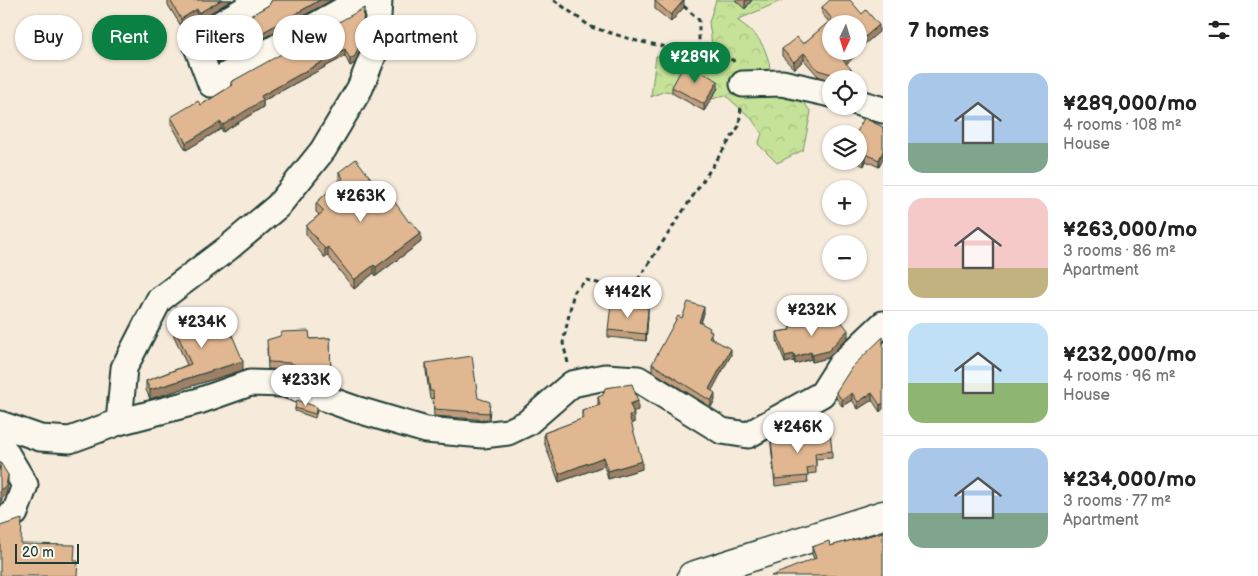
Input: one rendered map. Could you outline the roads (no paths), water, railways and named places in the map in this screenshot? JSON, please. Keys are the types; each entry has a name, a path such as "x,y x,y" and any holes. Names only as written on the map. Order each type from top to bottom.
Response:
{"street":[{"path":"261,0 194,39 211,84 361,0"},
{"path":"119,422 124,368 159,300 228,248 278,206 323,150 360,88 376,48 380,0"},
{"path":"743,84 782,83 822,92"},
{"path":"867,105 883,110"},
{"path":"0,424 40,438 70,440 119,422 199,401 250,382 285,384 355,409 426,430 483,435 508,432 528,423 537,412 572,384 605,377 638,379 722,431 748,434 822,394 841,364 883,324"},
{"path":"0,442 25,485 15,513 0,522"},
{"path":"692,576 883,515"}]}
